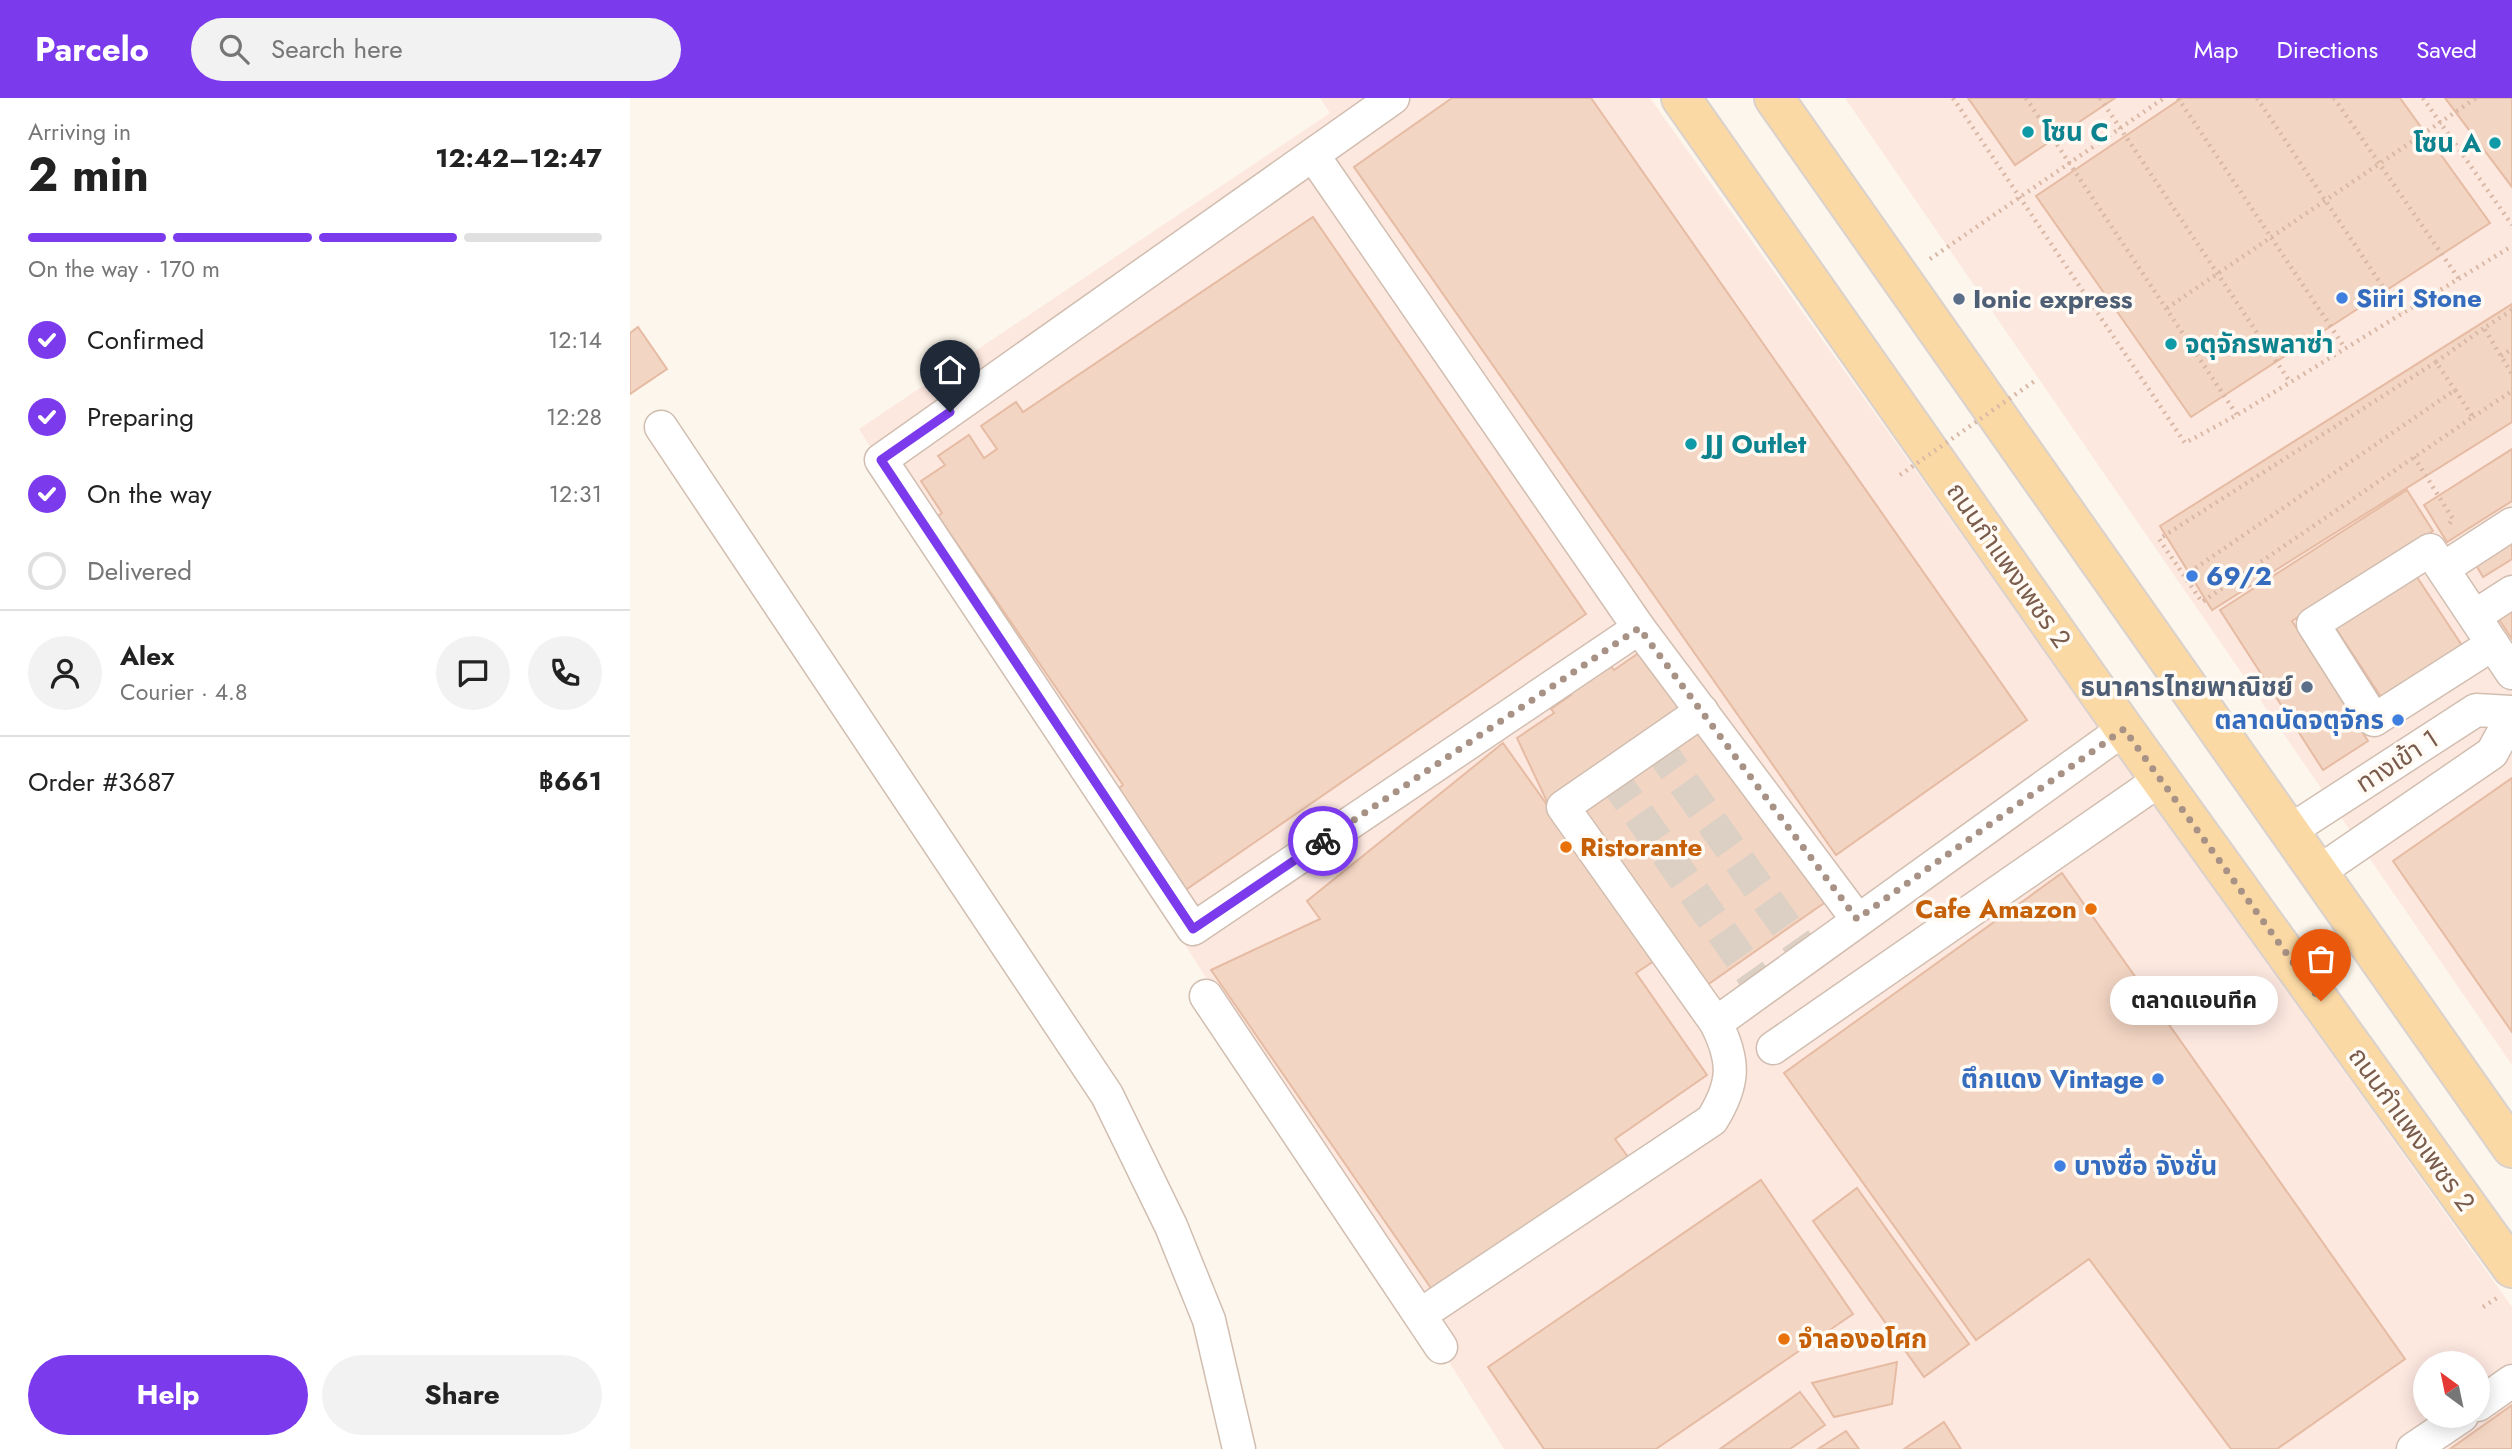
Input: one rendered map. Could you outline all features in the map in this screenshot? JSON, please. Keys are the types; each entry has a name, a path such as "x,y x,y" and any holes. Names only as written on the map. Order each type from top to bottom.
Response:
{"main road":[{"name":"ถนนกำแพงเพชร 2","path":"1681,98 2124,729 2512,1268"},
{"path":"1774,98 2512,1148"}],"street":[{"path":"1393,98 881,460 1193,929 1639,628"},
{"path":"1313,155 1639,628 1857,919"},
{"path":"661,427 1107,1095 1160,1201 1209,1320 1239,1449"},
{"path":"2493,644 2374,720 2313,624 2437,559 2512,524"},
{"path":"2437,559 2512,673"},
{"path":"2475,616 2512,592"},
{"name":"ทางเข้า 1","path":"2288,832 2476,710 2512,714 2492,753 2317,873"},
{"path":"1420,1315 1712,1120 1725,1098 1730,1073 1729,1050 1716,1023 1563,807 1702,712"},
{"path":"1716,1023 2124,729"},
{"path":"1773,1048 2161,779"},
{"path":"1206,996 1441,1347"},
{"path":"2490,1397 2512,1381"},
{"path":"2413,1449 2444,1428"}],"path":[{"path":"1953,98 2185,443 2237,415 2512,246"},
{"path":"2026,98 2237,415"},
{"path":"2100,98 2290,383"},
{"path":"1900,279 2164,98"},
{"path":"2178,98 2345,348"},
{"path":"2257,98 2401,314"},
{"path":"2334,98 2459,279"},
{"path":"2423,98 2512,225"},
{"path":"2167,308 2476,98"},
{"path":"2512,310 2436,362 2159,539 2202,602 2512,391"},
{"path":"2484,328 2512,374"},
{"path":"2501,356 2512,349"},
{"path":"2436,362 2473,417"},
{"path":"1900,475 2036,380"},
{"path":"2184,576 2455,390"},
{"path":"2414,457 2453,519 2437,559"}],"shaded area":[{"path":"1320,98 1650,98 2512,1307 2512,1449 1504,1449 859,429 1330,113"},
{"path":"1845,98 2512,98 2512,1065"}],"building":[{"name":"JJ Outlet","path":"1452,98 1591,98 2027,720 1836,855 1354,167"},
{"name":"โซน C","path":"1968,98 2115,98 2015,165"},
{"path":"2182,98 2400,98 2490,223 2191,417 2036,196"},
{"name":"โซน A","path":"2445,98 2512,98 2512,187"},
{"path":"1313,217 1586,614 1184,891 1115,791 1123,785 938,516 942,513 921,481 945,465 938,456 969,435 984,458 997,449 981,426 1016,402 1023,412"},
{"path":"2512,304 2512,422 2212,610 2160,526"},
{"path":"638,327 667,369 630,394 630,333"},
{"path":"2512,449 2512,501 2447,542 2424,505"},
{"path":"2407,490 2433,531 2292,621 2368,741 2323,770 2220,610"},
{"path":"2512,533 2512,559 2483,577 2472,558"},
{"path":"2413,571 2463,647 2383,700 2333,624"},
{"path":"2512,600 2512,639 2494,612"},
{"path":"1646,648 1687,707 1551,810 1517,738 1554,713 1551,709 1571,695 1567,689 1607,661 1614,670"},
{"path":"1705,727 1827,901 1700,990 1579,816"},
{"path":"1503,743 1657,959 1636,973 1707,1075 1615,1139 1628,1157 1433,1291 1211,970 1320,919 1307,901"},
{"path":"2512,778 2512,1032 2393,861"},
{"name":"บางซื่อ จังชั่น","path":"2062,873 2405,1359 2277,1449 2231,1449 2089,1259 1976,1340 1784,1073"},
{"path":"1761,1180 1853,1314 1656,1449 1544,1449 1488,1367"},
{"path":"1857,1188 1969,1344 1924,1377 1813,1221"},
{"path":"1897,1362 1892,1404 1834,1417 1812,1383"},
{"path":"1800,1392 1825,1425 1790,1449 1720,1449"},
{"path":"2512,1405 2512,1449 2450,1449 2480,1428 2490,1428 2490,1421"},
{"path":"1944,1422 1961,1449 1904,1449"},
{"path":"1846,1431 1859,1449 1818,1449"}],"tunnel":[{"path":"1656,744 1807,956"},
{"path":"1611,775 1762,989"}],"way so far":[{"path":"1323,841 1639,628 1857,919 2124,729 2321,1001"}],"place":[{"name":"โซน C","path":"2028,132"},
{"name":"โซน A","path":"2495,143"},
{"name":"Siiri Stone","path":"2342,298"},
{"name":"Ionic express","path":"1959,299"},
{"name":"จตุจักรพลาซ่า","path":"2171,344"},
{"name":"JJ Outlet","path":"1691,444"},
{"name":"69/2","path":"2192,576"},
{"name":"ธนาคารไทยพาณิชย์","path":"2307,687"},
{"name":"ตลาดนัดจตุจักร","path":"2398,720"},
{"name":"Ristorante","path":"1566,847"},
{"name":"Cafe Amazon","path":"2091,909"},
{"name":"ตลาดแอนทีค","path":"2321,1001"},
{"name":"ตึกแดง Vintage","path":"2158,1079"},
{"name":"บางซื่อ จังชั่น","path":"2060,1166"},
{"name":"จำลองอโศก","path":"1784,1339"}],"route":[{"path":"950,412 881,460 1193,929 1323,841"}]}
